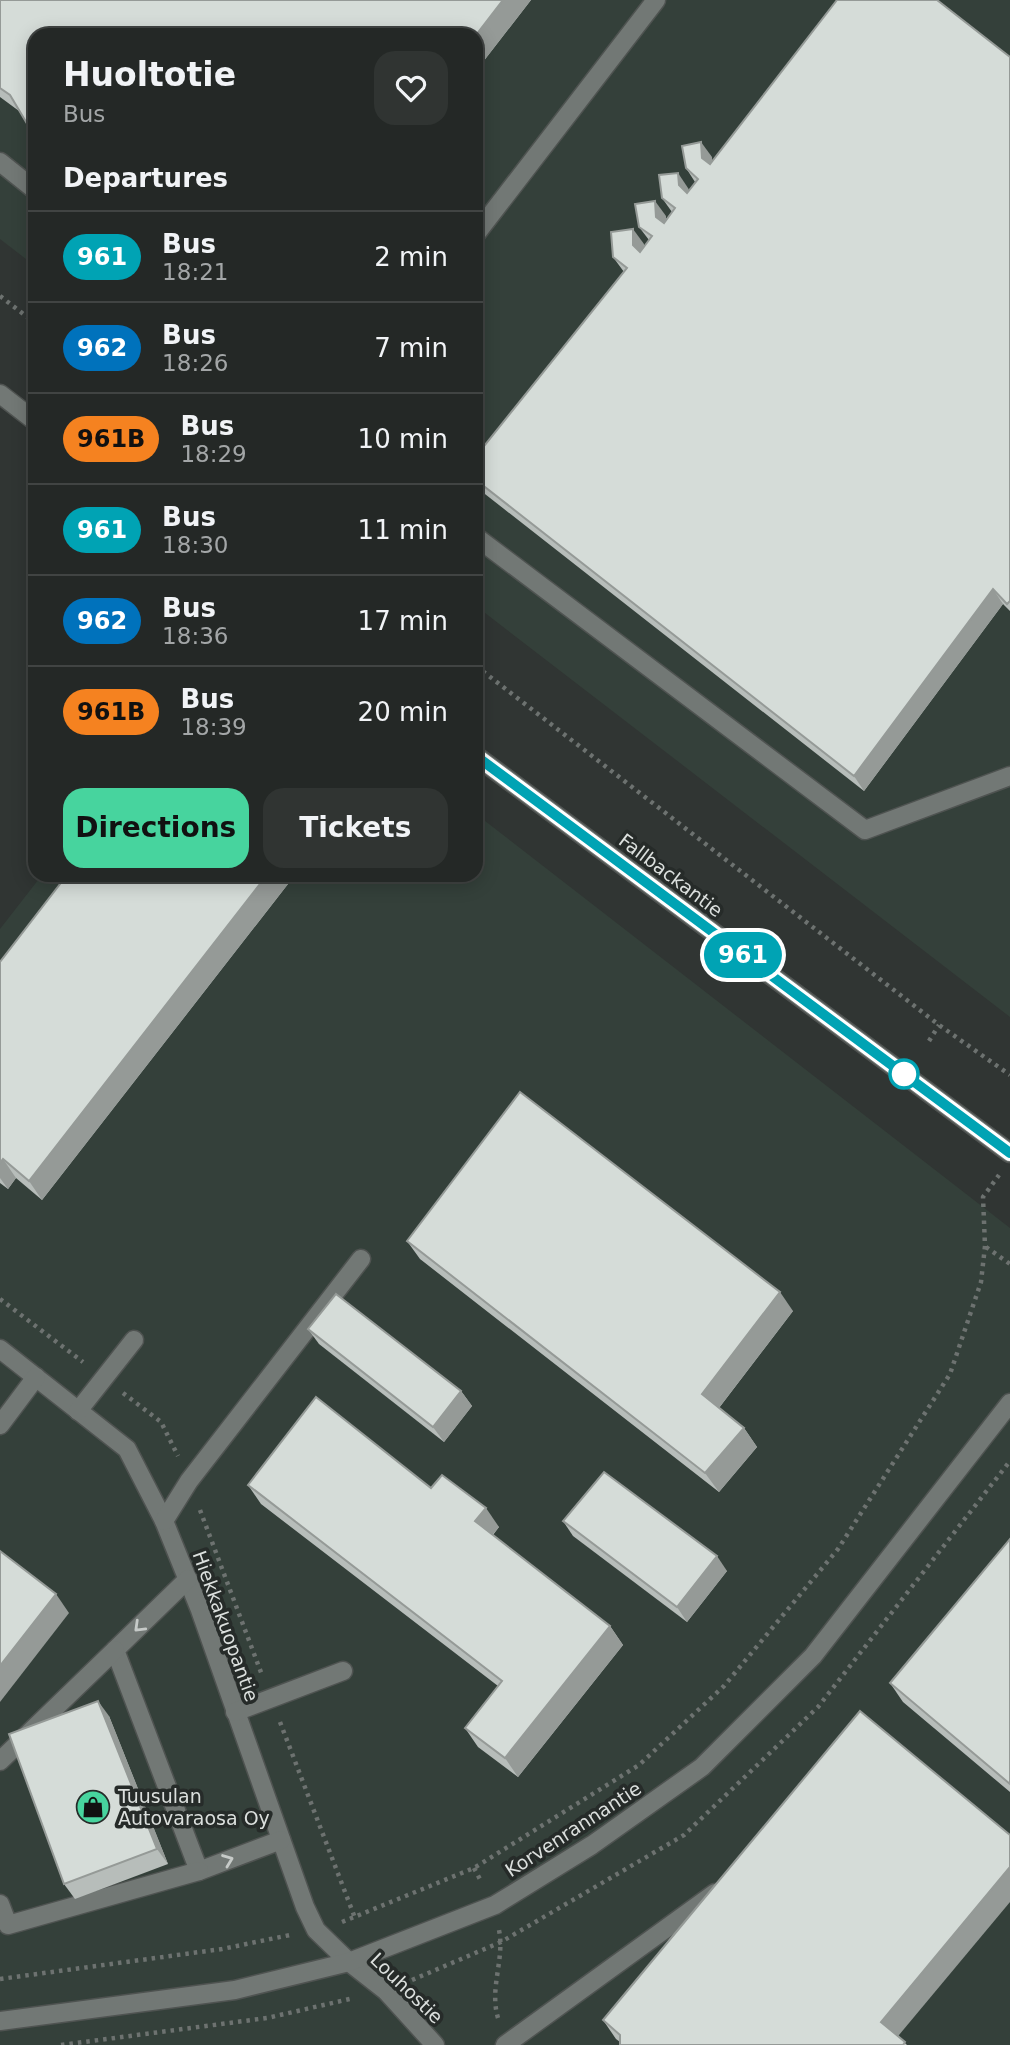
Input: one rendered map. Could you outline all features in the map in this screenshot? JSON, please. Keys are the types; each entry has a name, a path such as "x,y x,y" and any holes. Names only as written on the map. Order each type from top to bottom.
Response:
{"street":[{"path":"483,225 656,0"},
{"path":"0,162 28,184"},
{"path":"0,394 28,416"},
{"path":"483,542 865,831 1010,776"},
{"name":"Fallbackantie","path":"483,761 1007,1161"},
{"path":"164,1521 189,1481 361,1259"},
{"path":"78,1411 134,1340"},
{"name":"Hiekkakuopantie","path":"0,1349 127,1449 164,1521 188,1579 305,1907 316,1930 349,1962"},
{"path":"0,1424 36,1377"},
{"name":"Korvenrannantie","path":"0,2021 235,1990 349,1962 495,1905 592,1844 702,1767 813,1656 1010,1403"},
{"path":"0,1761 188,1579"},
{"path":"115,1650 199,1871"},
{"path":"235,1712 343,1671"},
{"path":"0,1903 8,1925 199,1871 281,1840"},
{"path":"505,2045 718,1891"},
{"name":"Louhostie","path":"349,1962 386,1992 435,2045"}],"path":[{"path":"0,296 28,318"},
{"path":"483,671 939,1025 1010,1075"},
{"path":"929,1041 939,1025"},
{"path":"0,1979 222,1949 316,1930 355,1918 474,1868 639,1765 724,1686 838,1549 950,1374 981,1282 985,1246 984,1197 1007,1161"},
{"path":"985,1246 1010,1264"},
{"path":"474,1868 495,1905 502,1942 493,2002 505,2045"}],"shaded area":[{"path":"0,0 1010,0 1010,1017 483,611 483,28 28,28 28,261 0,239"},
{"path":"483,819 1010,1228 1010,2045 0,2045 0,929 37,882 483,882"}],"building":[{"path":"0,0 503,0 481,28 28,28 28,125 10,95 0,88"},
{"path":"837,0 937,0 1010,57 1010,601 1007,604 993,589 854,776 483,485 483,447 627,268 613,257 611,232 633,229 633,245 640,252 652,236 639,227 635,204 655,201 656,217 664,223 675,208 662,198 659,175 678,173 679,185 687,193 698,179 686,168 682,146 701,142 702,158 710,164"},
{"path":"62,882 262,882 29,1181 3,1159 0,1163 0,962"},
{"path":"520,1092 780,1292 702,1394 744,1428 705,1473 407,1241"},
{"path":"336,1294 461,1391 433,1427 308,1329"},
{"path":"316,1397 431,1488 442,1475 486,1508 475,1521 610,1626 505,1758 465,1728 502,1681 248,1485"},
{"path":"604,1472 717,1556 677,1607 563,1521"},
{"path":"1010,1539 1010,1784 890,1683"},
{"path":"0,1551 56,1594 0,1666"},
{"name":"Tuusulan Autovaraosa Oy","path":"98,1701 157,1849 64,1884 9,1734"},
{"path":"860,1711 1010,1835 1010,1867 881,2022 905,2042 903,2045 620,2045 620,2035 603,2020"}],"bus line":[{"name":"961","path":"483,761 1010,1153"}],"place":[{"name":"Tuusulan Autovaraosa Oy","path":"93,1807"}]}
